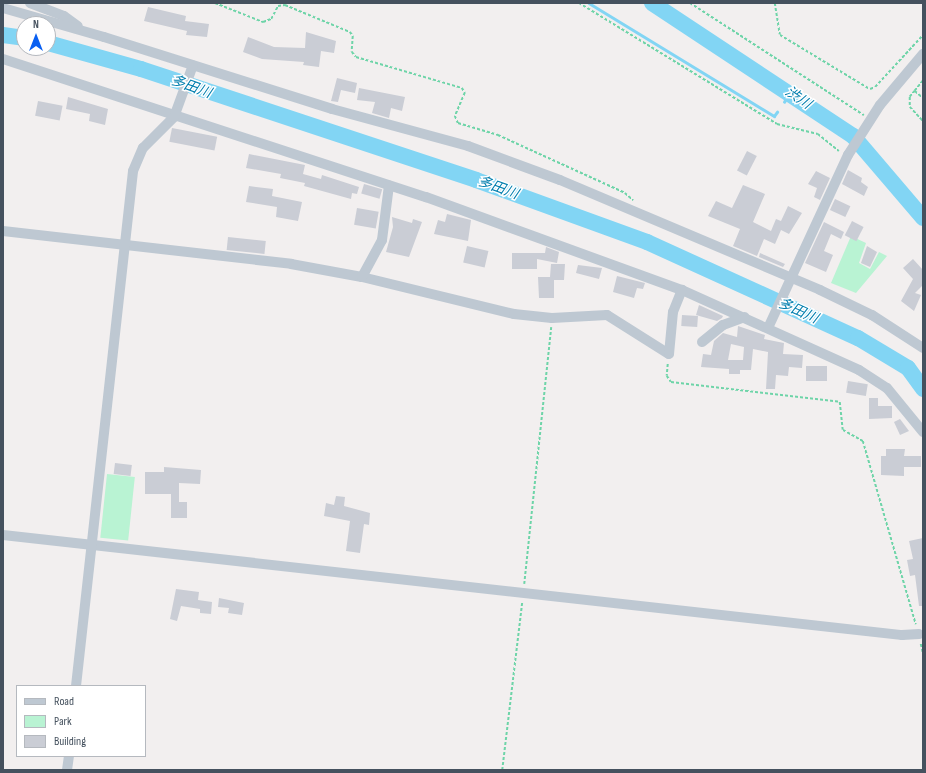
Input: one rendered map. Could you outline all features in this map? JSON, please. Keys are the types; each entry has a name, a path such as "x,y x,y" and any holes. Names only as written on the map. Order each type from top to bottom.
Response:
{"street":[{"path":"30,3 64,16 84,31"},
{"path":"3,8 84,31 192,67 332,109 468,146 560,180 788,280 872,315 923,348"},
{"path":"770,325 788,280 847,156 869,121 923,54"},
{"path":"3,60 175,114 390,185 682,290 745,317 770,325 859,370 887,388 923,432"},
{"path":"76,685 124,245 136,160 143,148 175,114 192,67"},
{"path":"362,277 382,240 390,185"},
{"path":"3,231 291,264 362,277 514,314 552,318 607,315 669,354 673,312 682,290"},
{"path":"702,342 723,325 745,317"},
{"path":"3,535 902,635 919,634"},
{"path":"67,770 69,757"}],"path":[{"path":"215,3 263,22 271,19 278,6 285,5 350,32 353,36 352,52 356,58 462,88 465,93 455,116 458,123 498,134 625,194 636,203"},
{"path":"579,3 777,124 809,131 828,140 847,156"},
{"path":"690,3 869,121"},
{"path":"775,3 780,35 870,89 876,87 923,35"},
{"path":"923,81 910,97 910,107 923,121"},
{"path":"915,91 923,98"},
{"path":"502,770 523,592 552,318"},
{"path":"669,354 667,376 671,382 840,402 843,430 863,441 919,634 923,653"}],"green space":[{"path":"851,236 866,243 859,263 870,269 879,252 887,256 856,293 831,283"},
{"path":"107,474 135,477 128,541 100,538"}],"building":[{"path":"148,7 186,16 185,21 209,24 207,37 186,35 187,31 144,21"},
{"path":"306,32 336,41 334,53 321,51 319,67 303,65 304,62 262,59 243,52 248,37 274,47 305,48"},
{"path":"337,78 357,83 355,93 341,90 338,102 331,101"},
{"path":"359,88 405,97 402,111 391,108 389,118 372,113 375,102 357,100"},
{"path":"68,97 108,109 105,125 89,121 90,114 66,109"},
{"path":"38,101 63,106 60,120 35,116"},
{"path":"172,128 217,137 214,151 169,142"},
{"path":"747,151 757,156 747,176 737,171"},
{"path":"249,154 305,165 303,174 321,179 322,175 359,187 357,194 352,193 351,199 304,186 305,183 280,178 281,174 246,168"},
{"path":"848,170 862,178 861,182 868,187 864,196 842,184"},
{"path":"816,171 830,178 820,200 814,197 817,188 808,184"},
{"path":"364,184 382,189 380,199 361,194"},
{"path":"743,185 765,194 753,222 771,231 776,219 781,221 788,206 802,213 789,234 781,230 775,244 764,239 757,256 733,246 740,229 708,216 716,201 732,208"},
{"path":"249,186 273,189 272,196 302,202 298,221 276,217 277,207 246,202"},
{"path":"835,199 850,206 845,217 830,210"},
{"path":"357,208 379,212 376,229 354,225"},
{"path":"447,214 471,220 468,241 434,234 438,220 445,222"},
{"path":"392,217 412,223 413,219 422,222 409,257 386,252 393,227"},
{"path":"852,221 864,227 856,241 845,235"},
{"path":"824,222 844,232 841,239 831,234 824,251 833,255 826,272 805,263"},
{"path":"228,237 266,241 264,254 227,250"},
{"path":"467,246 488,251 485,268 463,263"},
{"path":"867,246 877,252 870,267 861,263"},
{"path":"546,247 559,252 557,263 537,259 537,269 512,269 512,253 545,253"},
{"path":"760,253 785,264 783,267 759,257"},
{"path":"913,259 923,270 923,285 915,293 921,295 914,311 901,301 913,279 903,268"},
{"path":"551,264 565,264 564,280 554,280 554,298 539,298 538,277 550,277"},
{"path":"578,265 602,268 599,279 576,273"},
{"path":"617,276 645,283 643,289 637,288 634,298 613,292"},
{"path":"699,305 723,316 722,318 717,321 696,315"},
{"path":"682,315 698,316 697,327 681,326"},
{"path":"738,326 765,335 764,339 784,343 783,354 803,355 802,368 789,367 788,376 776,375 775,389 766,389 768,352 753,349 751,370 740,370 740,374 729,374 729,369 701,367 703,354 711,355 714,341 723,333 737,337","holes":["731,344 744,347 743,360 728,360"]},
{"path":"806,366 827,366 827,381 806,381"},
{"path":"848,381 868,384 866,396 846,393"},
{"path":"869,398 878,398 878,406 892,406 892,418 869,419"},
{"path":"900,419 909,431 900,435 894,422"},
{"path":"886,449 905,449 904,456 921,456 921,467 904,467 904,476 881,475 881,456 886,456"},
{"path":"115,463 132,465 131,476 114,474"},
{"path":"164,467 201,470 200,484 179,483 179,502 187,502 187,518 171,518 171,494 145,494 145,472 164,472"},
{"path":"336,496 345,497 344,506 370,513 369,525 364,524 360,553 346,551 350,521 324,516 326,503 334,505"},
{"path":"923,538 923,606 919,606 915,575 910,576 907,560 913,559 909,541"},
{"path":"176,589 199,592 198,600 212,602 211,614 200,613 200,609 181,606 177,621 170,619"},
{"path":"219,598 244,603 242,615 228,613 229,608 218,607"}],"waterway":[{"path":"589,3 774,116 777,112"},
{"name":"渋川","path":"652,3 853,136 923,218"},
{"name":"多田川","path":"3,35 16,37"},
{"name":"多田川","path":"56,45 141,69 476,180 647,242 858,338 908,368 923,389"},
{"name":"渋川","path":"784,102 790,92"}]}
